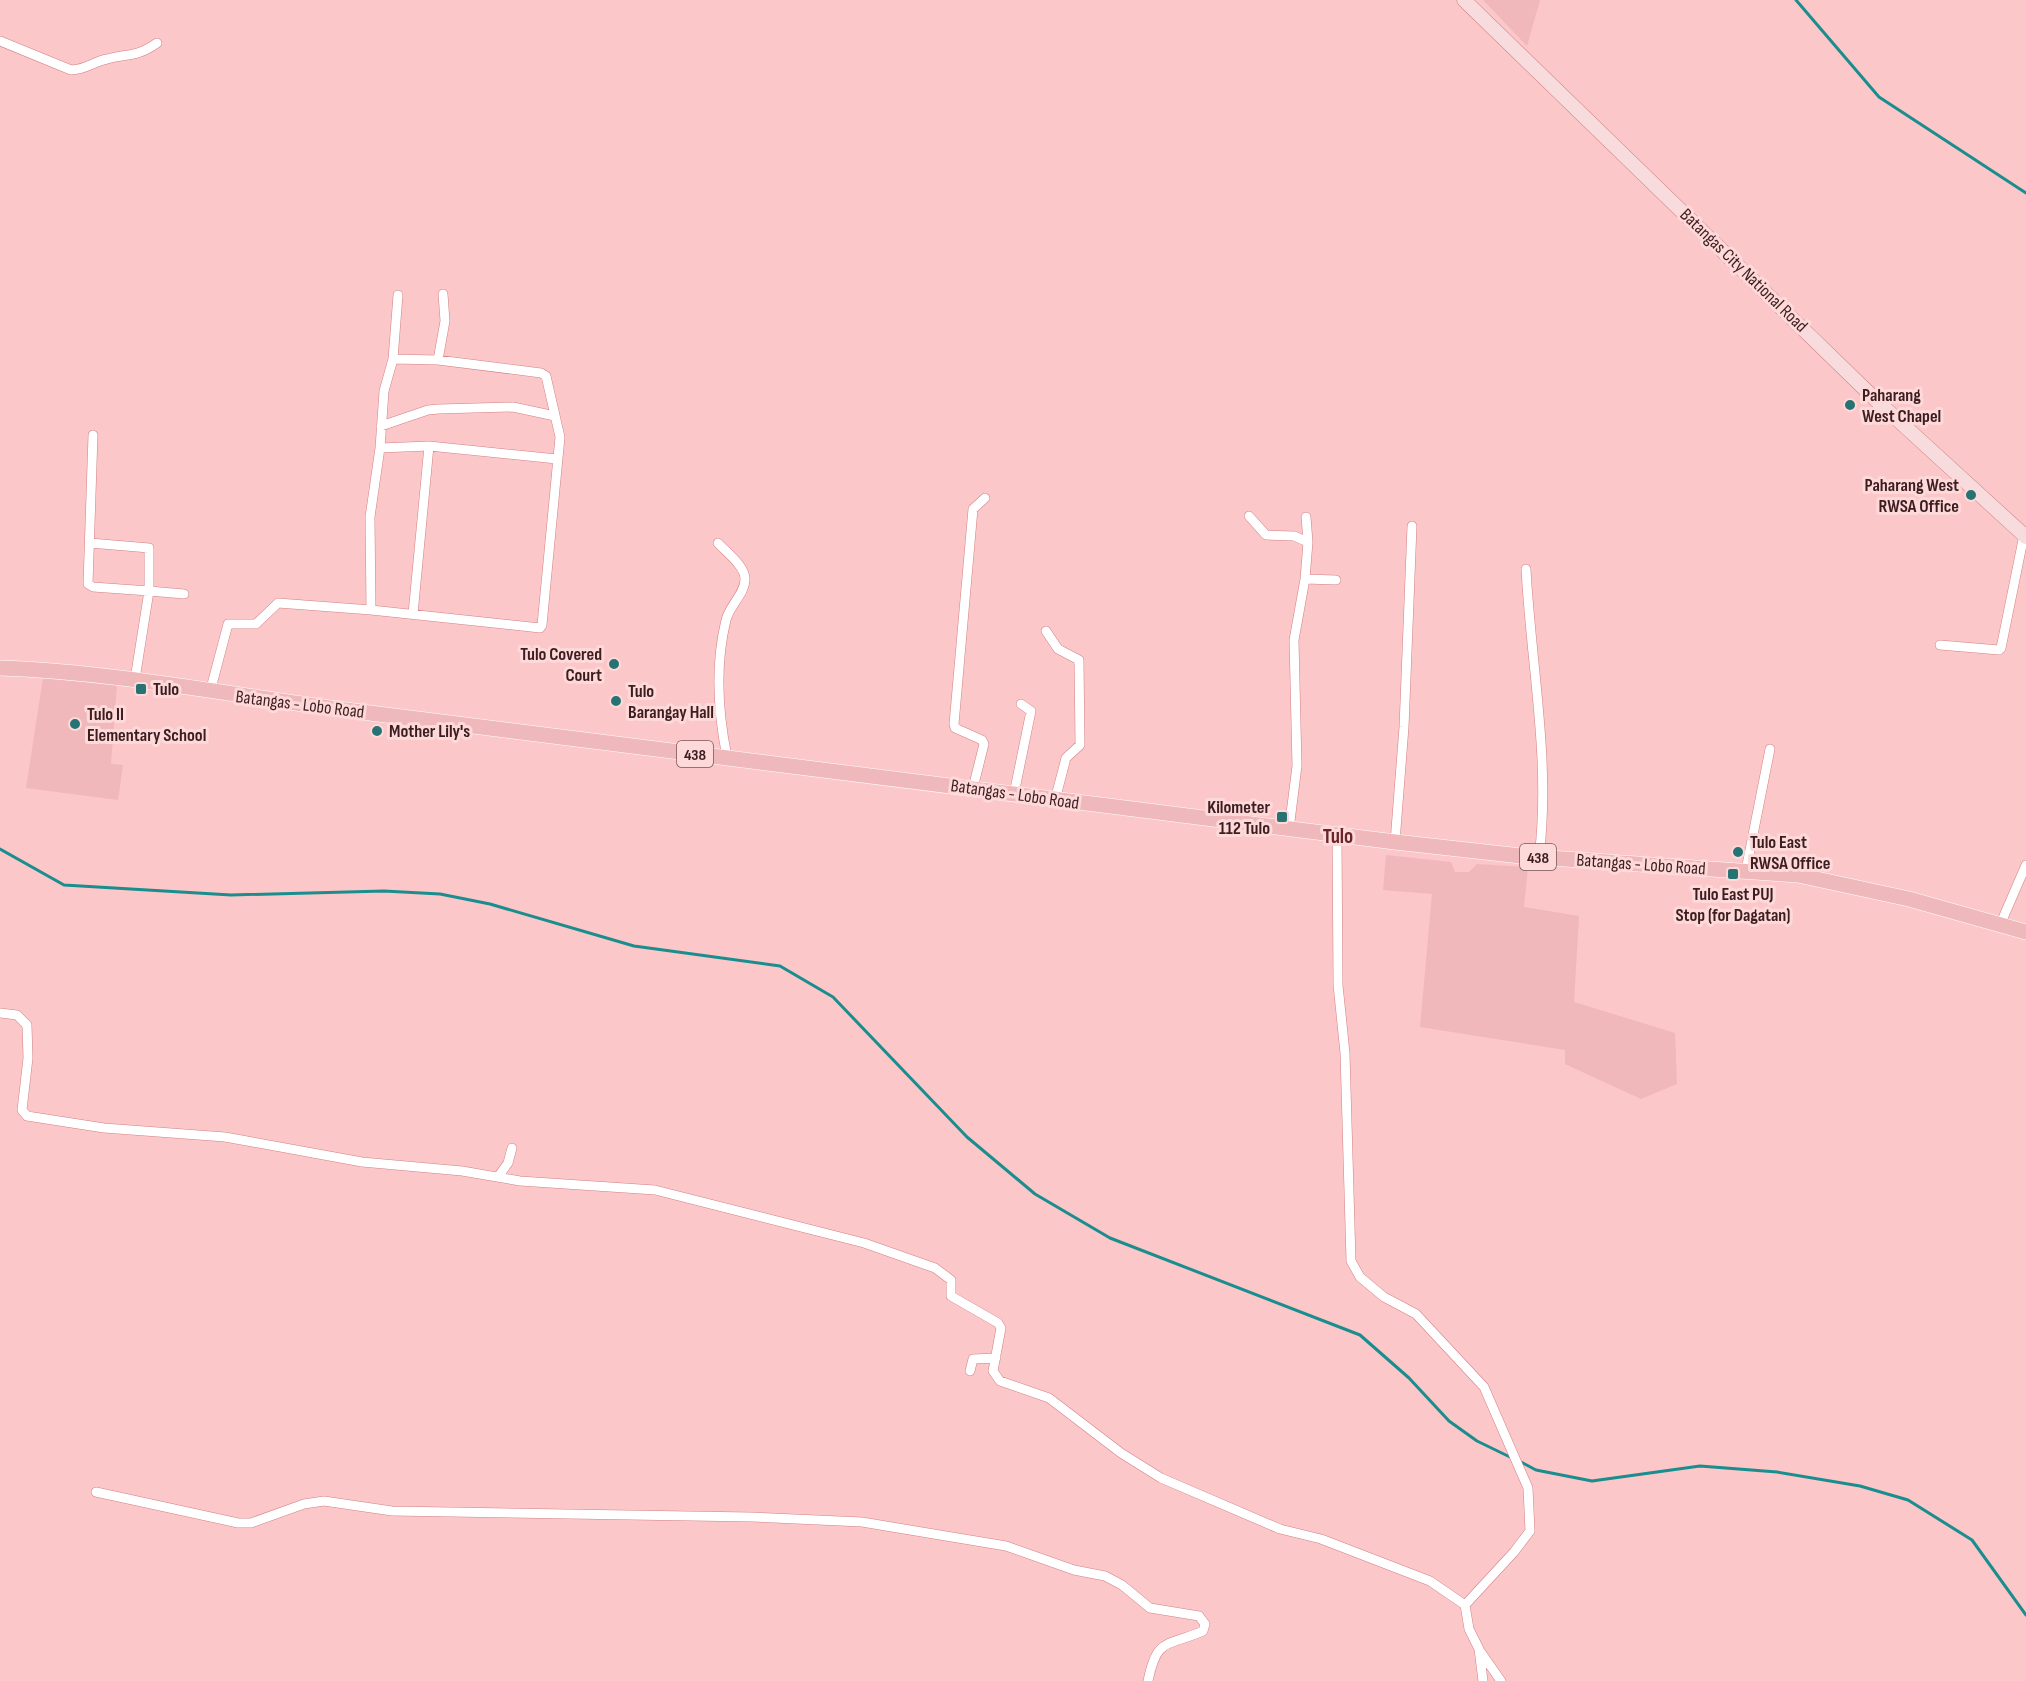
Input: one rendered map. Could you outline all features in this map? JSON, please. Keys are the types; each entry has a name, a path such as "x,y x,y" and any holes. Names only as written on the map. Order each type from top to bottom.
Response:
{"main road":[{"name":"Batangas - Lobo Road","path":"0,668 135,679 210,692 1395,842 1539,857 1798,875 1850,885 2026,932"}],"street":[{"name":"Batangas City National Road","path":"1464,0 1884,408 2025,536"},
{"path":"0,41 71,70 83,70 109,58 135,55 157,43"},
{"path":"438,360 445,321 443,294"},
{"path":"371,610 370,517 380,448 386,376 393,359 398,295"},
{"path":"210,692 228,624 256,624 278,603 413,614 540,628 560,437 546,376 541,373 438,360 393,359"},
{"path":"381,426 428,410 439,409 513,407 555,416"},
{"path":"93,435 89,586 184,594"},
{"path":"380,448 429,446 557,459"},
{"path":"413,614 429,446"},
{"path":"973,788 984,744 982,740 955,728 954,724 973,509 985,498"},
{"path":"1250,516 1266,535 1294,536 1308,542"},
{"path":"1289,829 1297,766 1294,640 1305,579 1308,542 1306,517"},
{"path":"1395,842 1404,727 1412,526"},
{"path":"1940,645 2001,648 2025,536"},
{"path":"90,543 149,548 149,591 135,679"},
{"path":"718,543 744,572 745,580 726,618 721,646 719,711 727,758"},
{"path":"1526,569 1543,767 1544,817 1539,857"},
{"path":"1305,579 1336,580"},
{"path":"1046,631 1058,649 1078,660 1080,745 1066,758 1055,800"},
{"path":"1014,794 1031,711 1021,704"},
{"path":"1746,870 1770,749"},
{"path":"1336,835 1338,985 1345,1053 1352,1261 1360,1277 1384,1297 1416,1314 1484,1387 1528,1488 1530,1532 1515,1552 1465,1605"},
{"path":"2000,925 2026,865"},
{"path":"0,1013 17,1015 27,1025 29,1046 22,1110 27,1116 126,1130 225,1137 353,1160 520,1181 656,1190 864,1243 935,1268 951,1280 951,1296 998,1323 1001,1328 993,1371 1000,1381 1049,1398 1121,1453 1161,1478 1280,1529 1321,1539 1430,1581 1465,1605 1469,1629 1500,1681"},
{"path":"498,1177 510,1160 512,1148"},
{"path":"970,1371 973,1359 996,1358"},
{"path":"96,1492 238,1523 251,1523 304,1504 324,1501 392,1511 751,1517 862,1522 952,1535 1005,1546 1074,1570 1105,1576 1122,1585 1150,1608 1199,1616 1205,1624 1203,1631 1162,1646 1153,1656 1148,1681"},
{"path":"1479,1649 1483,1681"}],"shaded area":[{"path":"1483,0 1540,0 1527,46"},
{"name":"Tulo II Elementary School","path":"43,678 117,685 111,764 123,765 118,800 26,788"},
{"path":"1386,855 1451,862 1455,872 1469,872 1477,864 1528,867 1524,907 1579,916 1574,1002 1675,1033 1677,1084 1641,1099 1565,1064 1565,1050 1420,1027 1432,894 1383,890"}],"waterway":[{"path":"1796,0 1879,97 2026,193"},
{"path":"0,849 64,885 231,895 384,891 440,894 490,904 634,946 780,966 833,997 967,1137 1035,1194 1110,1238 1360,1335 1409,1378 1449,1421 1477,1441 1512,1458"},
{"path":"1521,1462 1536,1470 1592,1481 1700,1466 1777,1472 1860,1486 1908,1500 1972,1540 2026,1615"}],"place":[{"name":"Paharang West Chapel","path":"1850,405"},
{"name":"Paharang West RWSA Office","path":"1971,495"},
{"name":"Tulo Covered Court","path":"614,664"},
{"name":"Tulo","path":"141,689"},
{"name":"Tulo Barangay Hall","path":"616,701"},
{"name":"Tulo II Elementary School","path":"75,724"},
{"name":"Mother Lily's","path":"377,731"},
{"name":"Kilometer 112 Tulo","path":"1282,817"},
{"name":"Tulo East RWSA Office","path":"1738,852"},
{"name":"Tulo East PUJ Stop (for Dagatan)","path":"1733,874"}],"district":[{"name":"Tulo","path":"1338,836"}]}
